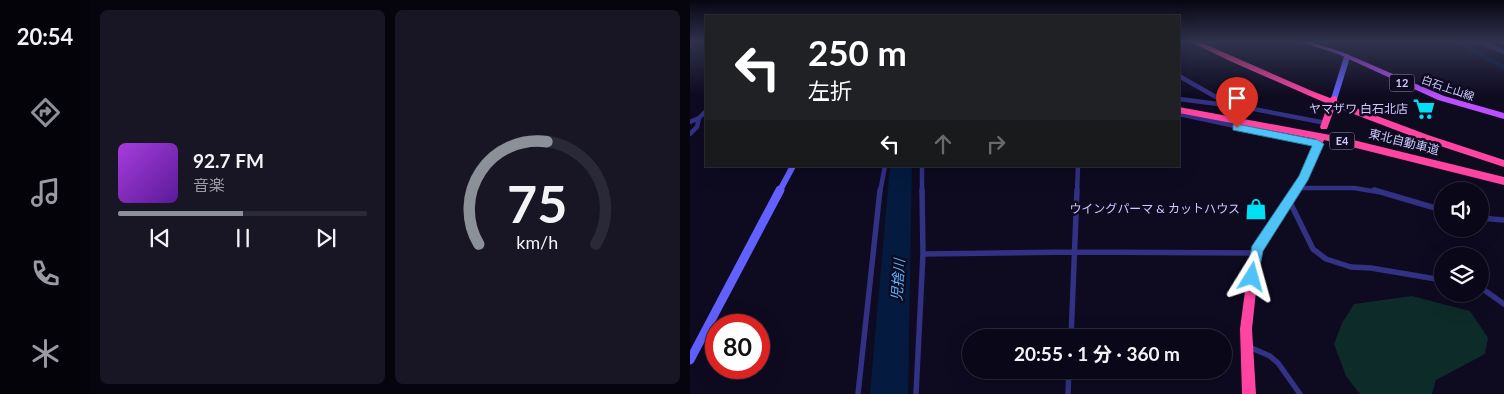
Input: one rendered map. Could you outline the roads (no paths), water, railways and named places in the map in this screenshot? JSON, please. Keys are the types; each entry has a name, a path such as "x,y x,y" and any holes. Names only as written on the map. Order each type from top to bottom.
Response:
{"highway":[{"path":"1233,60 1441,143 1504,164"},
{"path":"1245,60 1333,100 1504,160"},
{"path":"1325,125 1333,100"},
{"name":"東北自動車道","path":"1180,104 1363,139 1504,174"},
{"name":"東北自動車道","path":"1180,110 1341,140 1504,181"},
{"path":"1249,394 1246,329 1255,252 1304,177 1319,142"}],"main road":[{"name":"白石上山線","path":"1355,60 1440,98 1504,116"}],"street":[{"path":"1333,100 1346,60"},
{"path":"1180,77 1223,101 1325,125"},
{"path":"1180,99 1218,104 1223,101"},
{"path":"690,122 705,112"},
{"path":"1180,114 1319,142"},
{"path":"690,134 697,127 698,118"},
{"path":"690,360 792,167"},
{"path":"858,394 878,200 885,167"},
{"path":"916,394 923,254 922,167"},
{"path":"1071,329 1078,167"},
{"path":"1297,188 1373,190 1434,208"},
{"path":"1288,200 1293,205 1313,249 1326,259 1351,268 1371,268 1434,279"},
{"path":"1489,219 1504,220"},
{"path":"923,254 1255,252"},
{"path":"1489,293 1504,304"},
{"path":"1246,346 1270,356 1278,363 1300,394"},
{"path":"1068,394 1069,379"}],"water":[{"name":"児捨川","path":"890,167 912,167 908,394 870,394"}],"waterway":[{"path":"1490,60 1504,68"}],"place":[{"name":"ヤマザワ 白石北店","path":"1424,109"},
{"name":"ウイングパーマ & カットハウス","path":"1256,209"}]}
